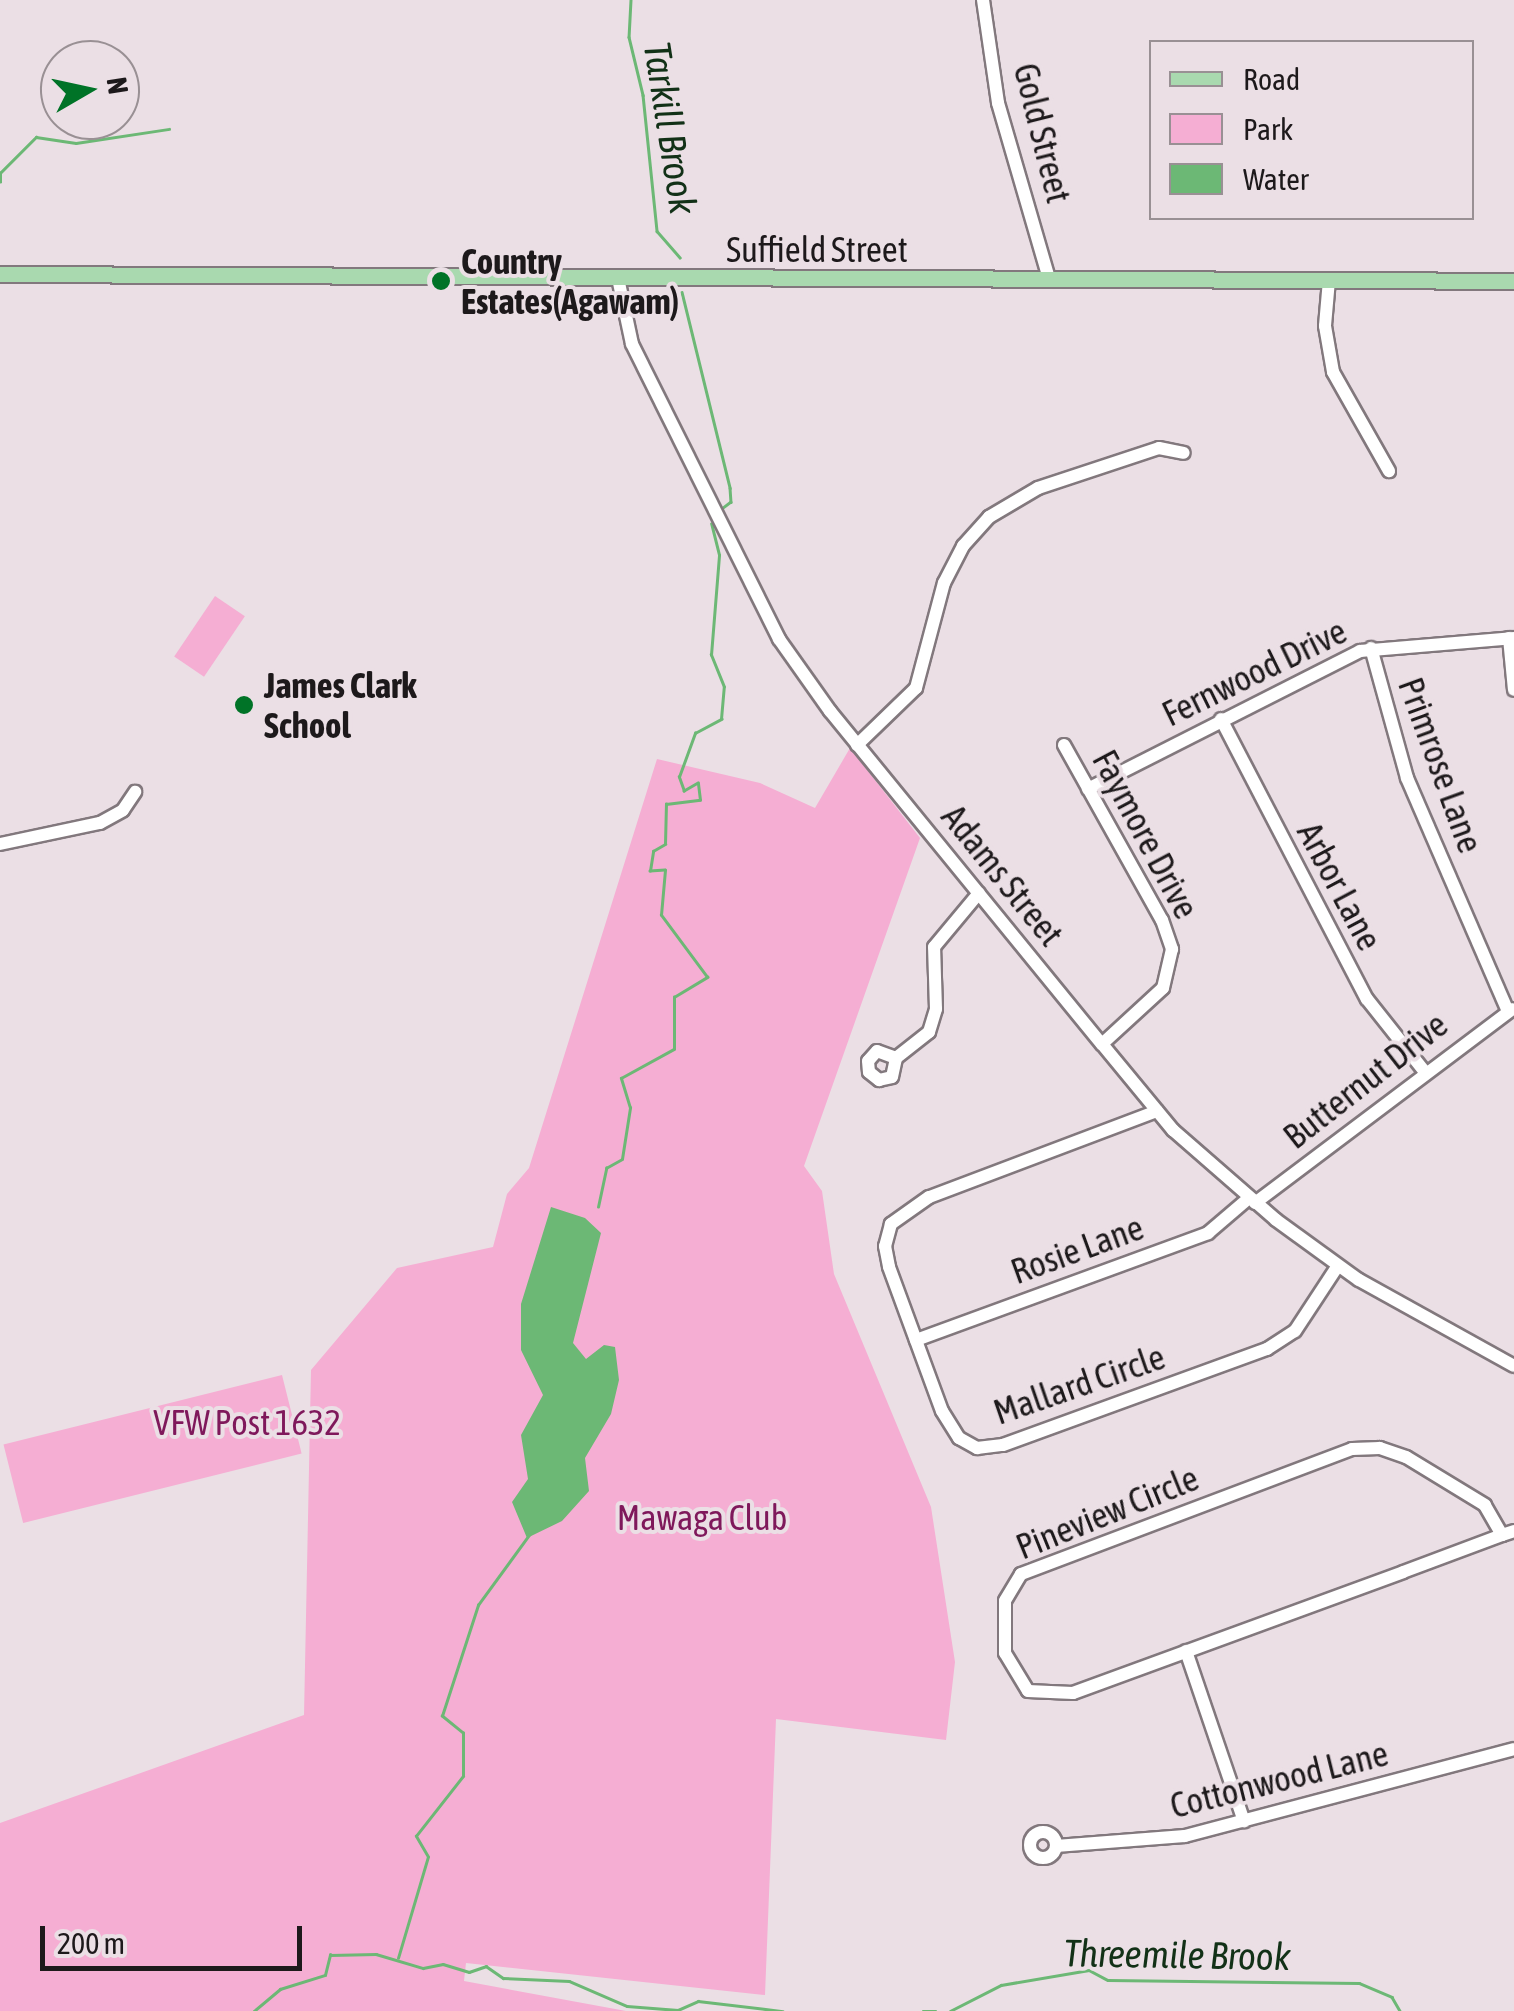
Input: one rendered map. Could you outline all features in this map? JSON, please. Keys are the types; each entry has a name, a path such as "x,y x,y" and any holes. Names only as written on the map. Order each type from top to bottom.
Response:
{"main road":[{"name":"Suffield Street","path":"0,274 1514,281"}],"street":[{"name":"Gold Street","path":"985,1 998,103 1049,279"},
{"name":"Adams Street","path":"618,278 632,344 766,613 858,744 1157,1111 1252,1201 1338,1267 1514,1366"},
{"path":"1328,280 1325,326 1333,372 1389,471"},
{"path":"858,744 916,688 944,582 989,517 1038,488 1159,448 1184,453"},
{"path":"1511,638 1514,690"},
{"name":"Fernwood Drive","path":"1088,788 1220,719 1371,648 1511,638"},
{"name":"Primrose Lane","path":"1371,648 1408,778 1511,1009"},
{"name":"Arbor Lane","path":"1220,719 1367,999 1424,1070"},
{"name":"Faymore Drive","path":"1064,744 1162,920 1172,957 1158,994 1102,1044"},
{"path":"0,844 100,823 123,810 135,792"},
{"path":"896,1058 932,1027 934,947 979,893"},
{"name":"Butternut Drive","path":"1252,1201 1511,1009"},
{"name":"Mallard Circle","path":"1157,1111 930,1198 898,1216 886,1252 952,1431 972,1446 994,1447 1272,1347 1294,1331 1338,1267"},
{"name":"Rosie Lane","path":"916,1340 1208,1232 1252,1201"},
{"name":"Pineview Circle","path":"1359,1448 1391,1450 1475,1498 1508,1533 1073,1693 1040,1695 1024,1688 1009,1664 1005,1601 1017,1577 1038,1565 1359,1448"},
{"path":"1186,1651 1244,1821"},
{"name":"Cottonwood Lane","path":"1056,1846 1143,1843 1244,1821 1514,1749"}],"green space":[{"path":"215,596 245,616 204,677 174,657"},
{"name":"Mawaga Club","path":"850,748 920,838 804,1166 822,1191 834,1274 931,1507 955,1662 946,1740 776,1719 765,1995 466,1963 464,1981 626,2011 0,2011 0,1823 304,1715 311,1370 397,1268 493,1247 507,1194 529,1168 657,759 760,783 815,808"},
{"name":"VFW Post 1632","path":"282,1375 302,1454 23,1523 4,1444"}],"water":[{"path":"551,1207 585,1218 601,1233 573,1343 586,1359 604,1345 615,1347 619,1380 611,1414 585,1458 589,1491 562,1521 527,1538 512,1502 528,1479 521,1435 543,1395 521,1350 521,1304"}],"waterway":[{"name":"Tarkill Brook","path":"631,0 629,37 643,95 657,231 680,257"},
{"path":"0,182 0,173 36,137 76,143 169,129"},
{"name":"Tarkill Brook","path":"682,292 730,488 731,502 723,508"},
{"name":"Tarkill Brook","path":"598,1207 606,1168 622,1159 630,1108 621,1078 674,1049 674,997 707,977 661,915 665,870 650,871 653,851 665,844 666,804 700,800 698,783 684,791 679,777 695,733 721,719 724,687 711,655 719,555 711,524"},
{"name":"Tarkill Brook","path":"398,1958 428,1857 416,1836 463,1776 463,1733 442,1716 478,1605 529,1535"},
{"name":"Threemile Brook","path":"254,2011 280,1989 325,1975 330,1955 376,1954 423,1968 443,1964 469,1972 486,1966 503,1978 569,1981 627,2006 678,2010 698,2001 782,2011"},
{"name":"Threemile Brook","path":"950,2011 1001,1985 1089,1970 1108,1980 1359,1983 1392,1997 1400,2011"},
{"name":"Threemile Brook","path":"923,2011 936,2011"}],"place":[{"name":"Country Estates(Agawam)","path":"441,281"},
{"name":"James Clark School","path":"244,705"}]}
